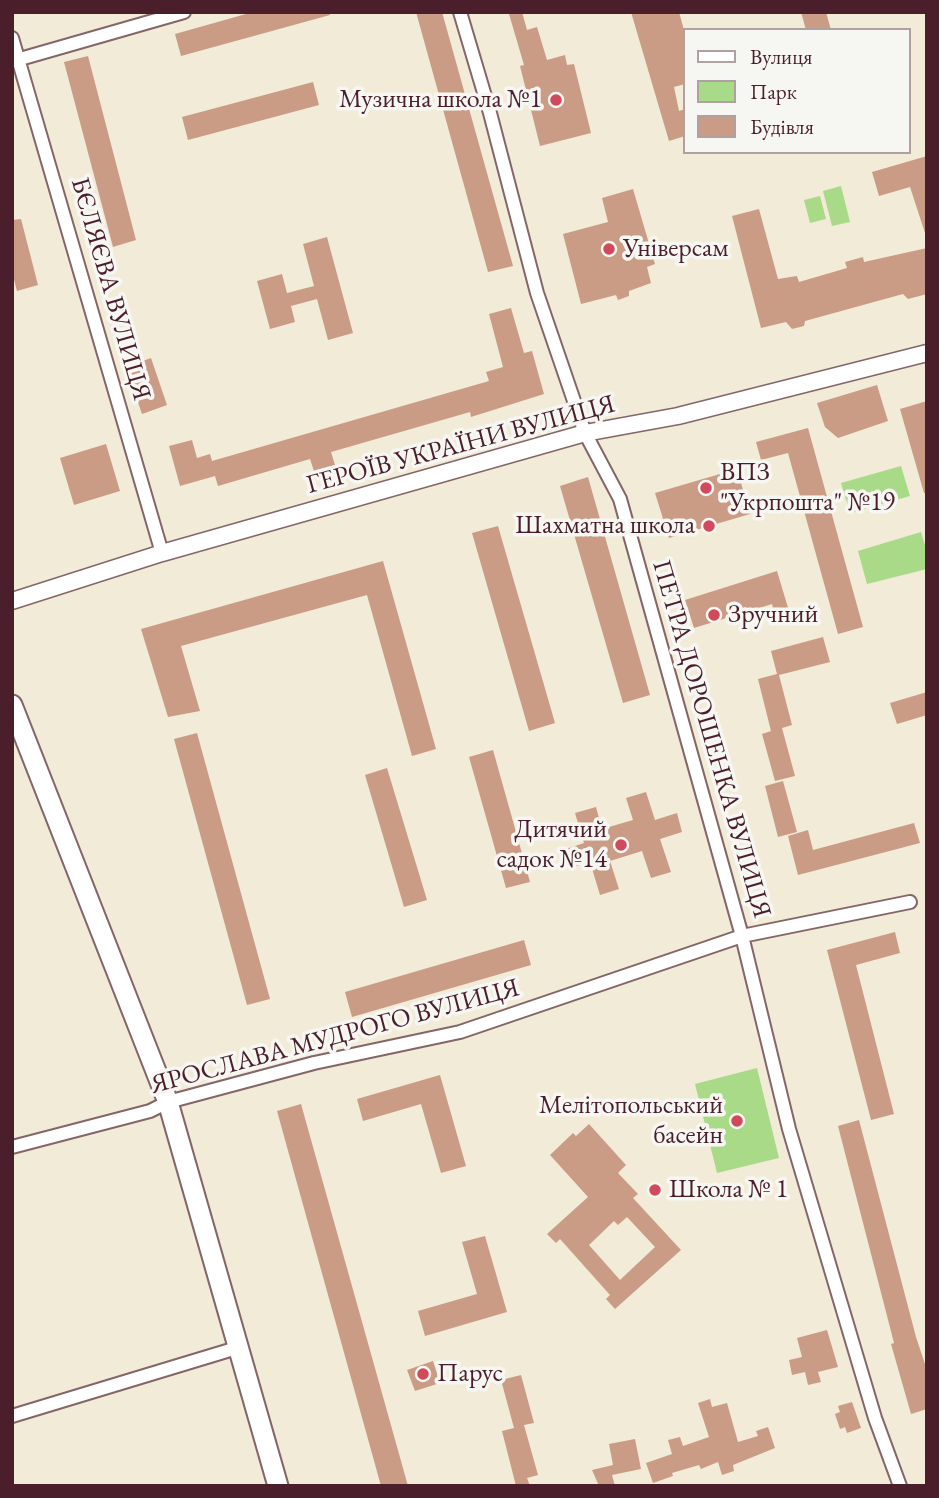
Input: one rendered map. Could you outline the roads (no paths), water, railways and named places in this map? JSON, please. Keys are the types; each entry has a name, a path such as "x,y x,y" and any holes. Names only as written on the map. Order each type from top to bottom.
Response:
{"highway":[{"path":"12,705 168,1102 278,1486"}],"main road":[{"name":"ГЕРОЇВ УКРАЇНИ ВУЛИЦЯ","path":"12,601 162,553 585,433 678,415 927,353"}],"street":[{"path":"15,60 184,12"},
{"name":"ПЕТРА ДОРОШЕНКА ВУЛИЦЯ","path":"460,12 490,113 537,293 585,433 620,499 742,936 789,1129 875,1418 900,1486"},
{"name":"БЄЛЯЄВА ВУЛИЦЯ","path":"12,38 15,60 162,553"},
{"name":"ЯРОСЛАВА МУДРОГО ВУЛИЦЯ","path":"12,1147 150,1111 168,1102 314,1063 460,1032 742,936 910,902"},
{"path":"12,1416 240,1347"}],"place":[{"name":"Музична школа №1","path":"556,100"},
{"name":"Універсам","path":"609,249"},
{"name":"ВПЗ \"Укрпошта\" №19","path":"706,488"},
{"name":"Шахматна школа","path":"709,526"},
{"name":"Зручний","path":"714,615"},
{"name":"Дитячий садок №14","path":"621,845"},
{"name":"Мелітопольський басейн","path":"737,1121"},
{"name":"Школа № 1","path":"655,1190"},
{"name":"Парус","path":"423,1374"}]}
